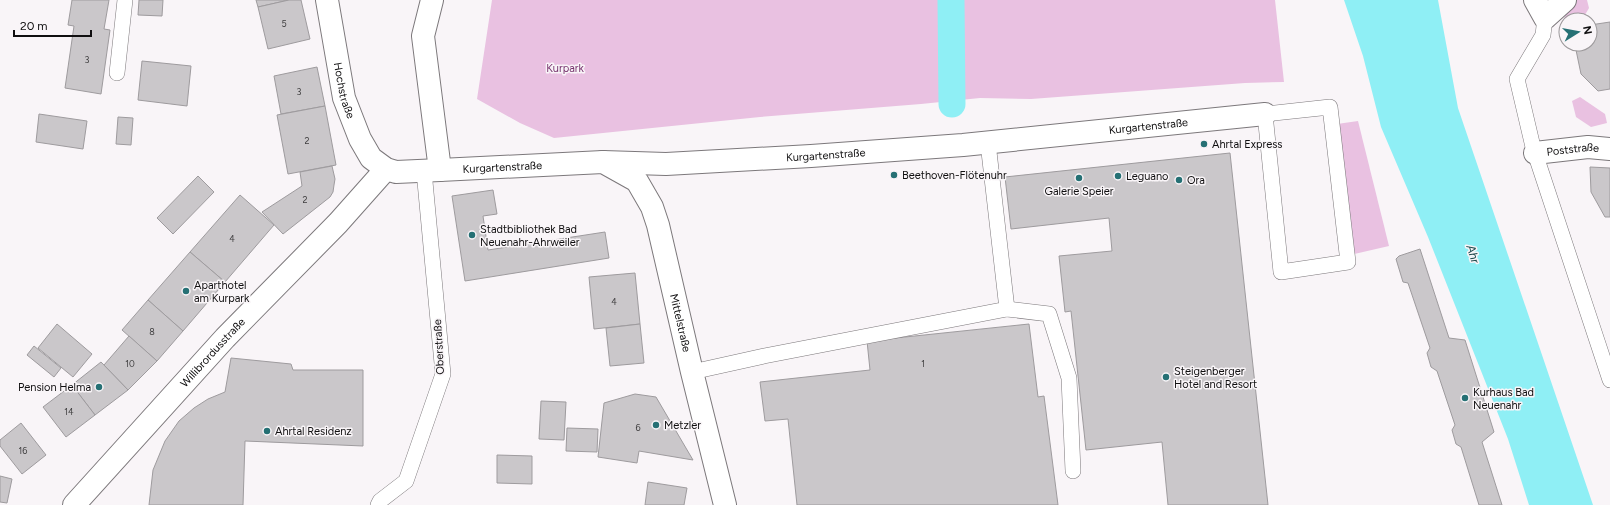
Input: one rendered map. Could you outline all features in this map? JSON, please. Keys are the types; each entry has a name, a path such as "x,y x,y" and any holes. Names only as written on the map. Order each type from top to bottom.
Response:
{"street":[{"name":"Hochstraße","path":"327,0 344,98 360,139 371,158 386,169"},
{"name":"Oberstraße","path":"432,0 424,36 432,171"},
{"path":"1540,9 1565,0"},
{"name":"Kurgartenstraße","path":"386,169 396,172 603,162 666,164 819,155 988,143 1265,114"},
{"name":"Poststraße","path":"1535,153 1588,147 1610,148"},
{"name":"Mittelstraße","path":"603,162 637,181 652,207 658,225 725,505"},
{"name":"Willibrordusstraße","path":"74,505 225,338 338,223 386,169"}],"lane":[{"path":"117,73 125,0"},
{"path":"1540,9 1543,35 1517,79 1535,153 1610,380"},
{"path":"1330,107 1348,262 1281,272 1265,114 1330,107"},
{"path":"988,143 1007,309"},
{"name":"Oberstraße","path":"378,505 380,501 406,481 443,374 432,171"},
{"path":"692,372 764,356 1007,309 1049,314 1069,378 1073,471"}],"green space":[{"name":"Kurpark","path":"492,0 1275,0 1284,82 1245,83 1031,99 980,98 760,117 554,138 520,123 477,99"},
{"path":"1577,0 1587,0 1589,8 1587,12 1567,12"},
{"path":"1580,97 1605,114 1607,123 1591,127 1576,117 1572,101"},
{"path":"1358,121 1389,246 1350,255 1337,124"}],"water":[{"name":"Ahr","path":"1344,0 1438,0 1458,108 1593,505 1529,505 1508,439 1428,237 1381,127 1363,56"}],"building":[{"path":"72,0 109,0 104,29 110,30 101,94 65,88 74,26 68,25"},
{"path":"139,0 163,0 162,16 138,15"},
{"path":"256,0 289,0 258,7"},
{"path":"289,0 301,0 310,39 268,49 258,7"},
{"path":"1610,22 1610,89 1598,91 1581,74 1576,52 1598,52 1598,24"},
{"path":"142,61 191,66 187,106 138,100"},
{"path":"317,67 325,106 281,114 274,76"},
{"path":"325,106 336,165 288,174 277,115"},
{"path":"39,114 87,121 83,149 36,142"},
{"path":"118,117 133,118 131,145 116,144"},
{"name":"Steigenberger Hotel and Resort","path":"1230,153 1268,505 1168,505 1162,442 1086,450 1071,311 1065,312 1059,256 1112,251 1109,218 1011,229 1005,177"},
{"path":"332,166 335,179 333,192 330,197 283,234 262,212 302,186 300,172"},
{"path":"1590,167 1610,168 1610,217 1605,217 1591,192"},
{"path":"198,176 214,192 173,234 157,218"},
{"name":"Stadtbibliothek Bad Neuenahr-Ahrweiler","path":"493,190 497,214 483,216 488,250 605,232 609,258 465,281 452,196"},
{"path":"240,195 274,225 225,282 190,252"},
{"name":"Kurhaus Bad Neuenahr","path":"1420,249 1449,338 1465,340 1494,432 1482,442 1502,505 1479,505 1461,447 1456,444 1452,430 1455,425 1437,371 1431,367 1427,353 1430,348 1408,283 1403,282 1396,259 1399,256"},
{"name":"Aparthotel am Kurpark","path":"190,252 225,282 183,331 148,300"},
{"path":"635,273 640,324 594,329 589,277"},
{"path":"148,300 183,331 157,361 122,330"},
{"path":"57,324 92,354 73,377 38,348"},
{"path":"640,324 644,363 610,366 606,328"},
{"path":"1029,324 1038,397 1044,396 1058,505 797,505 788,419 765,421 760,382 870,370 867,341"},
{"path":"129,336 157,361 128,390 104,365"},
{"path":"34,346 61,368 54,377 27,355"},
{"name":"Ahrtal Residenz","path":"231,358 291,364 293,370 363,370 363,446 245,441 243,505 149,505 153,470 165,441 179,421 194,408 208,399 225,392"},
{"name":"Pension Helma","path":"101,362 128,390 95,415 72,385"},
{"path":"72,385 95,415 66,437 43,407"},
{"path":"635,394 656,397 693,460 639,451 637,463 598,457 604,403"},
{"path":"541,401 566,402 564,440 539,439"},
{"path":"21,423 46,455 22,474 0,446 0,440"},
{"path":"567,428 598,429 597,452 566,451"},
{"path":"497,455 532,456 532,484 497,483"},
{"path":"0,476 12,479 7,503 0,502"},
{"path":"648,482 687,488 684,505 645,505"}],"waterway":[{"path":"951,0 952,104"}],"place":[{"name":"Ahrtal Express","path":"1204,144"},
{"name":"Beethoven-Flötenuhr","path":"894,175"},
{"name":"Leguano","path":"1118,176"},
{"name":"Galerie Speier","path":"1079,178"},
{"name":"Ora","path":"1179,180"},
{"name":"Stadtbibliothek Bad Neuenahr-Ahrweiler","path":"472,235"},
{"name":"Aparthotel am Kurpark","path":"186,291"},
{"name":"Steigenberger Hotel and Resort","path":"1166,377"},
{"name":"Pension Helma","path":"99,387"},
{"name":"Kurhaus Bad Neuenahr","path":"1465,398"},
{"name":"Metzler","path":"656,425"},
{"name":"Ahrtal Residenz","path":"267,431"}]}
